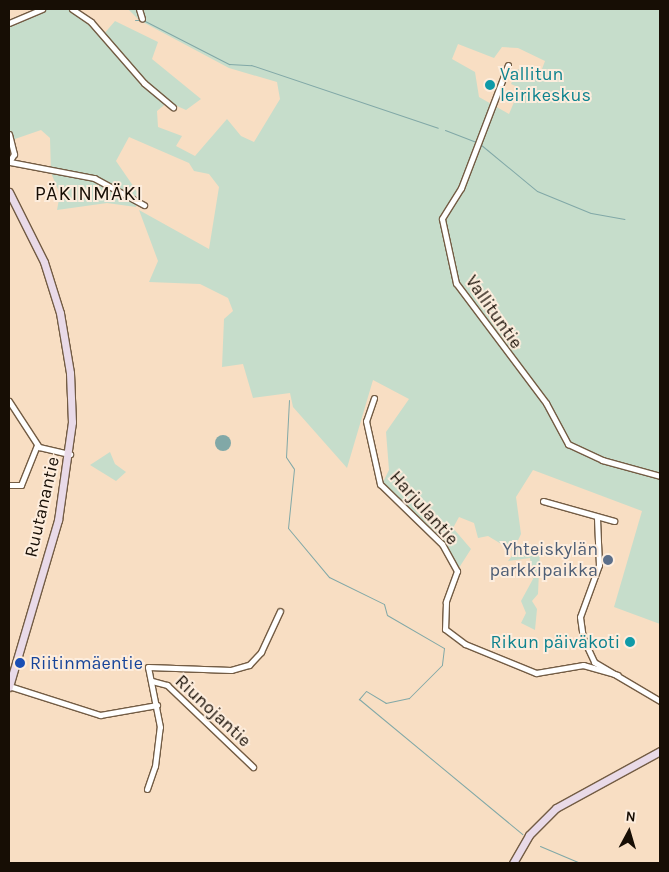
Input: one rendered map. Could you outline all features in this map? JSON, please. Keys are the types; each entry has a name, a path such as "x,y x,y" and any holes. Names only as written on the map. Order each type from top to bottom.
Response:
{"street":[{"path":"9,23 42,9"},
{"path":"72,9 92,22 144,84 173,107"},
{"path":"139,9 142,20"},
{"name":"Vallituntie","path":"508,65 479,143 442,219 456,283 546,403 568,444 602,460 660,476"},
{"path":"9,134 14,154 9,162 94,178 144,205"},
{"name":"Ruutanantie","path":"9,192 44,262 60,313 70,373 70,454 58,520 9,686"},
{"name":"Harjulantie","path":"374,398 366,421 380,484 442,544 457,571 446,602 445,630 465,644 536,673 584,665 618,676"},
{"path":"9,401 37,445 70,454"},
{"path":"9,485 21,485 37,445"},
{"path":"543,501 597,518 614,521"},
{"name":"Harjulantie","path":"597,518 599,565 584,600 580,626 594,662 660,701"},
{"path":"147,789 159,735 157,705 150,665 231,670 249,665 261,652 280,611"},
{"name":"Riunojantie","path":"152,681 167,686 253,767"},
{"path":"9,686 100,715 157,705"},
{"path":"513,863 533,830 556,808 660,751"}],"green space":[{"path":"42,9 72,9 103,35 115,21 158,42 152,59 201,99 186,110 168,102 157,111 158,127 182,136 176,146 195,156 227,119 241,136 254,142 280,99 277,82 229,68 139,20 128,9 660,9 660,624 614,607 642,511 533,470 516,497 521,534 513,551 488,536 478,538 474,523 459,517 453,528 471,549 457,571 445,548 381,486 389,470 386,432 409,399 373,380 347,468 293,407 290,393 253,398 243,364 222,367 224,319 233,311 228,298 200,284 149,282 158,261 139,210 209,249 219,187 209,174 194,171 189,163 129,137 116,161 138,193 136,207 107,203 57,210 60,194 51,173 50,138 41,130 12,140 14,154 9,162 9,23","holes":["458,44 494,58 502,47 518,48 545,61 539,77 518,69 511,84 520,88 509,114 479,97 475,72 452,59"]},
{"path":"110,452 115,464 126,472 116,481 90,465"},
{"path":"521,544 540,549 538,594 532,601 537,609 535,630 521,623 526,613 521,601 533,579 530,558 508,561"}],"water":[{"path":"223,435 231,443 223,451 215,443"}],"waterway":[{"path":"143,20 229,64 251,65 438,128"},
{"path":"445,130 477,142"},
{"path":"480,144 537,191 591,213 624,219"},
{"path":"289,400 286,457 294,469 288,528 329,577 384,604 387,615 444,648 442,665 409,698 386,703 366,691 359,699 522,834"},
{"path":"540,846 580,863"}],"place":[{"name":"Vallitun leirikeskus","path":"490,85"},
{"name":"Yhteiskylän parkkipaikka","path":"608,560"},
{"name":"Rikun päiväkoti","path":"630,642"},
{"name":"Riitinmäentie","path":"20,663"}],"district":[{"name":"PÄKINMÄKI","path":"89,193"}]}
